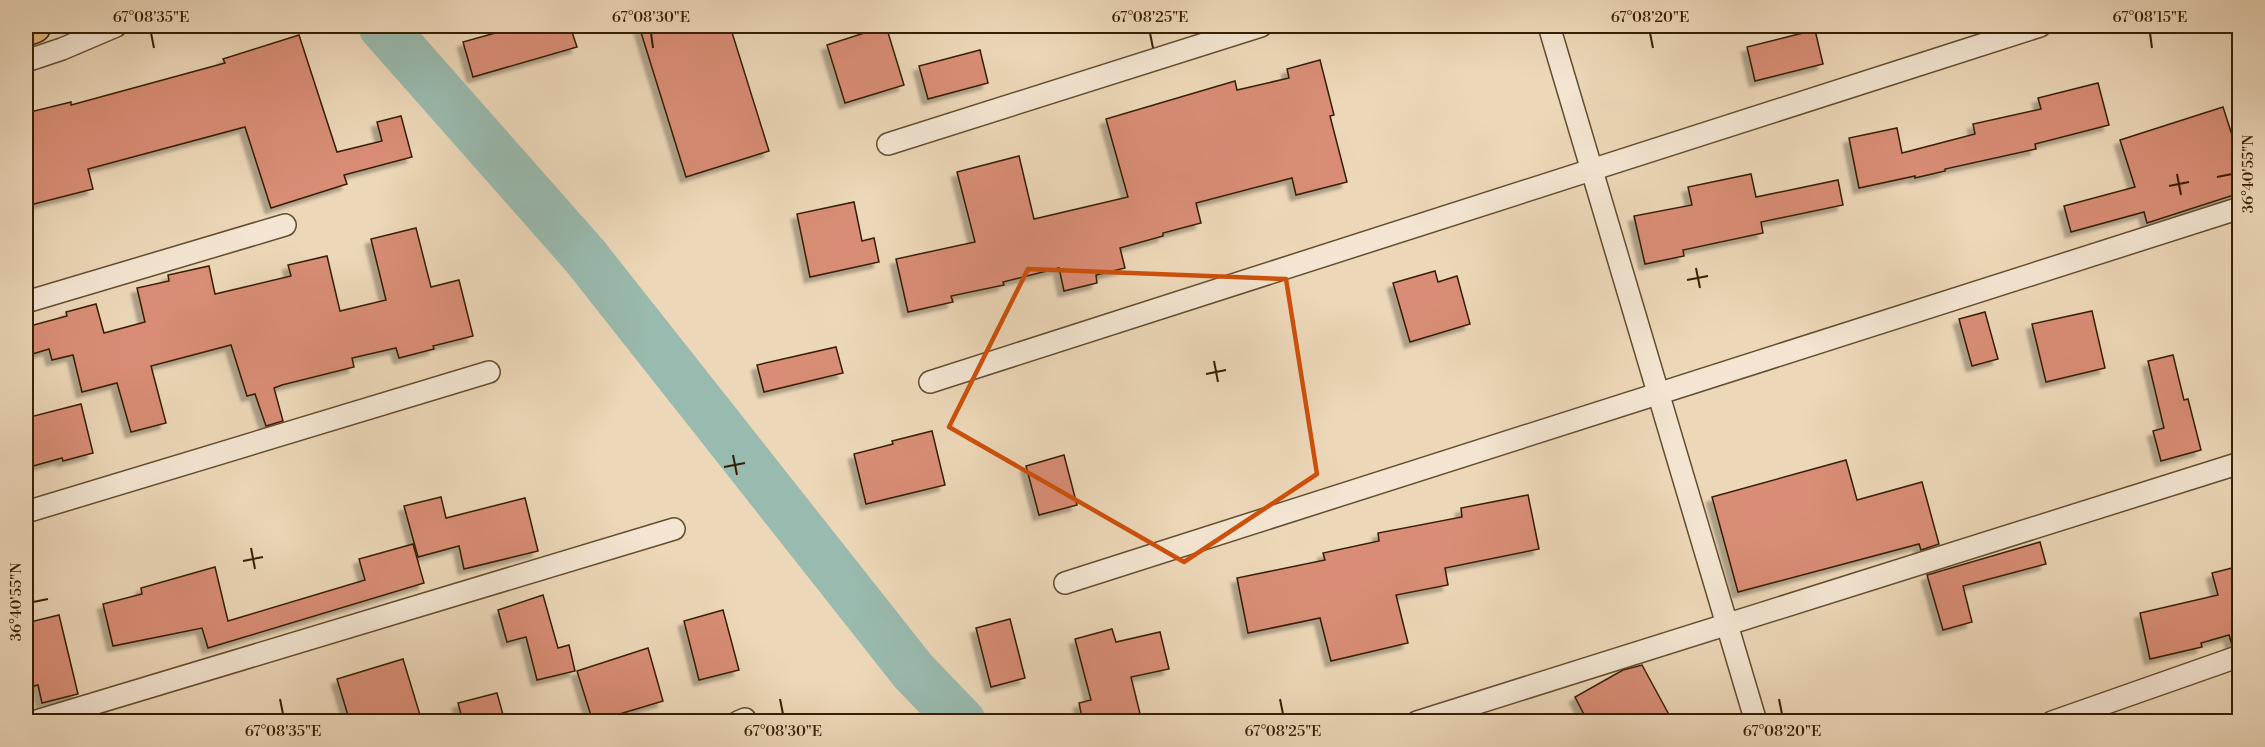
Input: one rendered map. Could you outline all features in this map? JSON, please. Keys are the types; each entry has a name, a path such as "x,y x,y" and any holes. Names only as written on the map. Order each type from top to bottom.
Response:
{"main road":[{"path":"26,29 34,26"}],"street":[{"path":"26,62 116,26"},
{"path":"888,144 1261,26"},
{"path":"1549,26 1756,722"},
{"path":"930,382 2040,26"},
{"path":"1065,583 2240,208"},
{"path":"26,302 285,225"},
{"path":"26,512 489,372"},
{"path":"1417,722 2240,463"},
{"path":"33,722 674,529"},
{"path":"2052,722 2240,656"}],"highlighted area":[{"path":"1028,269 1286,279 1317,474 1184,562 949,427"}],"building":[{"path":"520,26 570,26 577,47 473,77 463,42"},
{"path":"639,26 730,26 769,151 686,177"},
{"path":"886,26 904,85 845,103 827,45"},
{"path":"1815,30 1823,64 1755,81 1747,47"},
{"path":"299,35 337,152 382,141 377,122 401,116 412,157 344,175 347,184 271,208 245,127 88,169 93,189 26,206 26,113 71,102 71,105 225,63 223,59"},
{"path":"980,50 988,83 928,99 919,66"},
{"path":"1320,60 1334,115 1330,116 1347,182 1296,195 1292,178 1196,203 1201,223 1120,248 1125,268 1096,275 1097,283 1064,291 1059,268 1003,282 1004,285 951,296 953,302 908,312 896,259 975,242 957,172 1019,156 1034,219 1128,197 1106,119 1235,81 1237,90 1289,78 1287,69"},
{"path":"2098,83 2109,125 2035,144 2036,149 1915,178 1915,176 1859,188 1849,138 1897,128 1902,153 1975,134 1973,124 2041,109 2038,98"},
{"path":"2223,107 2232,135 2240,133 2240,193 2147,223 2144,212 2071,232 2064,206 2135,187 2120,140"},
{"path":"1751,174 1756,197 1838,180 1843,205 1761,222 1763,233 1683,250 1684,256 1645,264 1634,216 1692,205 1688,187"},
{"path":"854,202 862,241 874,238 879,262 810,277 797,214"},
{"path":"416,228 431,287 459,280 473,336 433,346 434,349 399,358 396,348 352,358 354,367 274,388 283,421 266,426 255,394 247,396 231,345 151,366 166,423 131,432 117,383 82,392 73,355 52,360 49,349 26,356 26,327 67,316 66,312 96,304 104,333 145,322 137,288 169,281 168,275 209,266 215,294 291,276 288,265 327,256 340,311 386,300 371,239"},
{"path":"1435,271 1438,282 1457,276 1470,324 1410,342 1393,283"},
{"path":"2092,311 2105,368 2046,382 2032,324"},
{"path":"1985,312 1998,359 1972,366 1959,319"},
{"path":"836,347 843,373 764,392 757,365"},
{"path":"2173,355 2184,400 2188,399 2201,450 2161,461 2153,431 2164,428 2148,361"},
{"path":"81,404 93,453 63,461 62,458 26,468 26,418"},
{"path":"932,431 945,485 866,504 854,454"},
{"path":"1064,455 1077,505 1039,515 1026,466"},
{"path":"1846,460 1857,500 1922,482 1939,544 1921,550 1919,544 1738,592 1712,497"},
{"path":"1528,495 1539,549 1445,568 1448,585 1396,595 1408,643 1331,661 1320,618 1248,633 1237,578 1325,560 1323,553 1379,541 1378,533 1462,517 1461,508"},
{"path":"441,497 446,518 525,498 538,551 464,569 459,546 418,557 404,506"},
{"path":"2040,542 2046,564 1963,586 1972,622 1943,630 1927,575"},
{"path":"413,544 424,583 208,648 202,628 113,646 103,604 142,594 141,588 215,567 228,621 365,580 359,559"},
{"path":"2240,566 2240,644 2232,645 2229,635 2201,643 2202,647 2150,659 2140,613 2218,595 2212,573"},
{"path":"543,595 558,648 569,645 575,671 537,680 526,637 507,642 498,610"},
{"path":"723,610 739,670 699,680 684,621"},
{"path":"59,615 78,694 42,703 38,685 26,688 26,623"},
{"path":"1010,619 1025,678 991,687 976,628"},
{"path":"1112,629 1116,642 1160,632 1169,669 1131,677 1142,722 1083,722 1079,703 1091,700 1075,639"},
{"path":"648,648 663,701 593,722 577,671"},
{"path":"403,659 420,715 399,722 350,722 337,679"},
{"path":"1642,665 1673,722 1588,722 1575,697 1623,670"},
{"path":"497,693 505,722 463,722 458,703"}],"waterway":[{"path":"382,26 585,256 913,671 962,722"}]}
